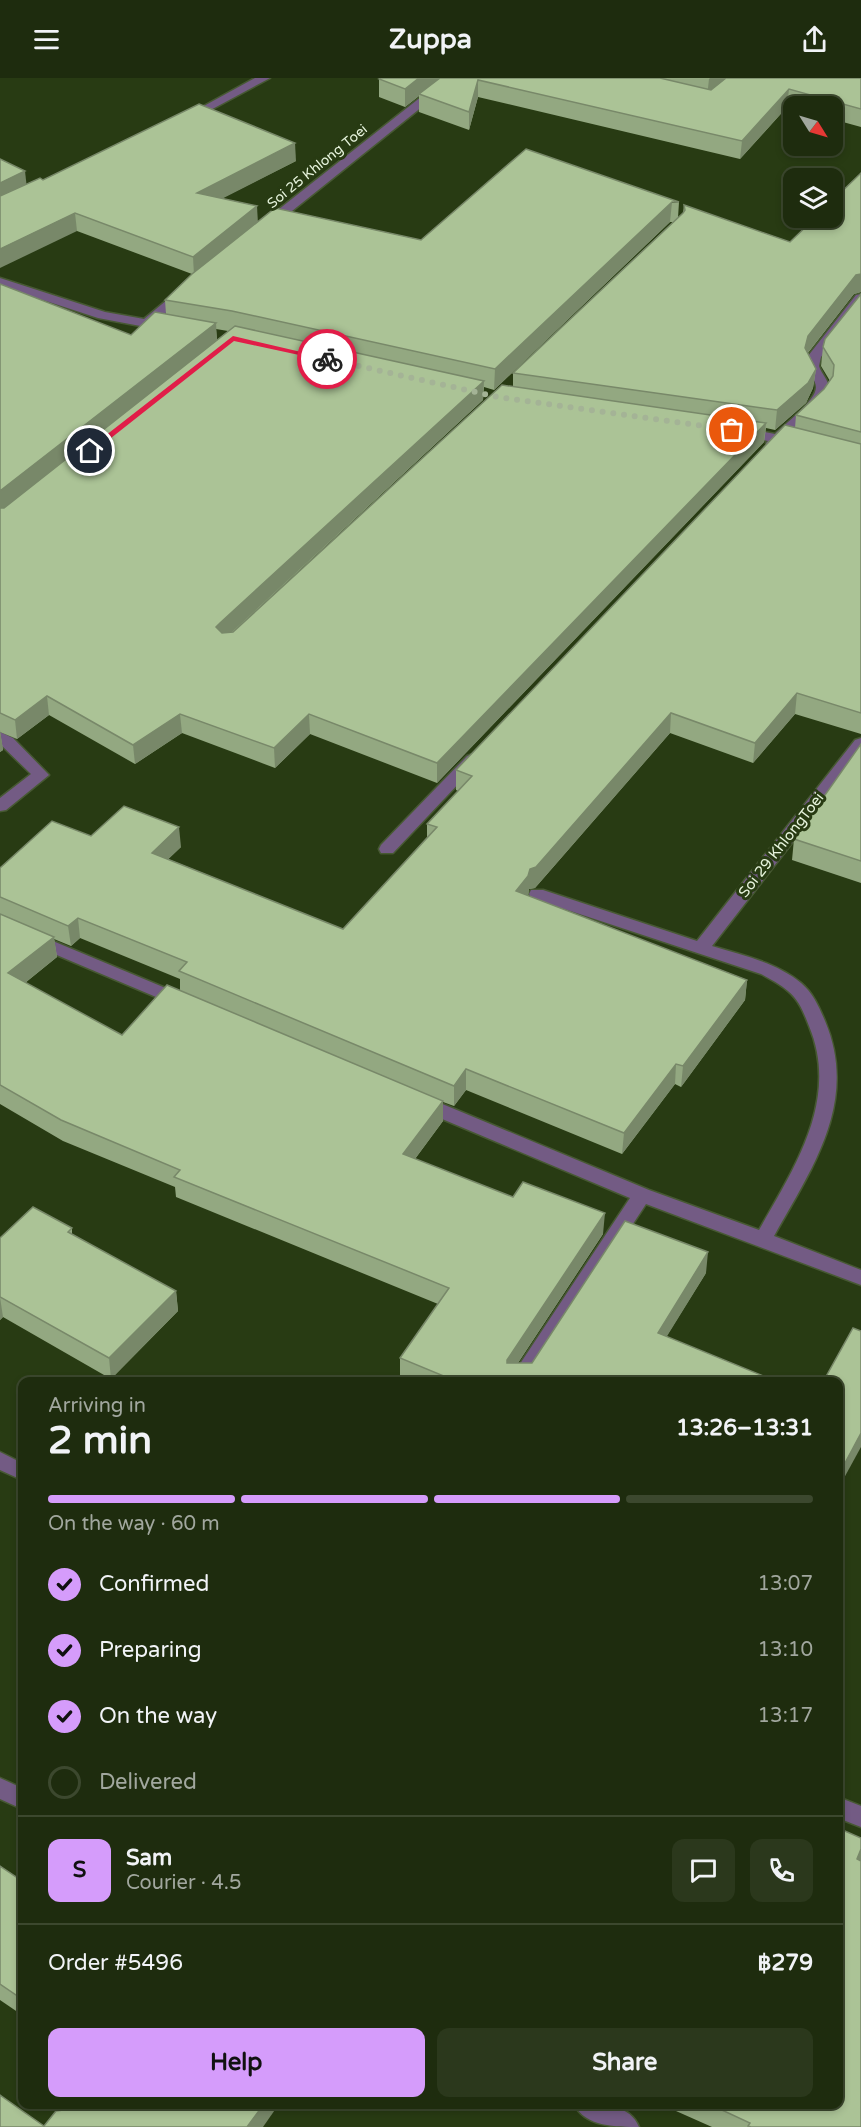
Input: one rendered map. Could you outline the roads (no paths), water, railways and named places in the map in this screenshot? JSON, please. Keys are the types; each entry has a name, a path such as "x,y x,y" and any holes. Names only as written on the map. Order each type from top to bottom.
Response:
{"street":[{"path":"179,123 264,78"},
{"name":"Soi 25 Khlong Toei","path":"262,229 452,78"},
{"path":"0,282 104,315 178,329"},
{"path":"145,324 190,287"},
{"path":"763,454 814,405 823,393 823,387 812,366 815,357 861,298"},
{"path":"732,430 779,437 810,445"},
{"path":"0,738 7,741 42,775 0,806"},
{"name":"Soi 29 KhlongToei","path":"701,948 861,743"},
{"path":"387,849 485,746"},
{"path":"537,894 767,970 795,987 809,1004 821,1033 828,1065 824,1118 812,1152 763,1239"},
{"path":"0,925 196,1008"},
{"path":"403,1095 642,1196 763,1239 861,1278"},
{"path":"521,1377 642,1196"},
{"path":"0,1460 18,1470"},
{"path":"0,1788 18,1797"},
{"path":"843,1810 861,1817"},
{"path":"595,2109 627,2127"}]}
